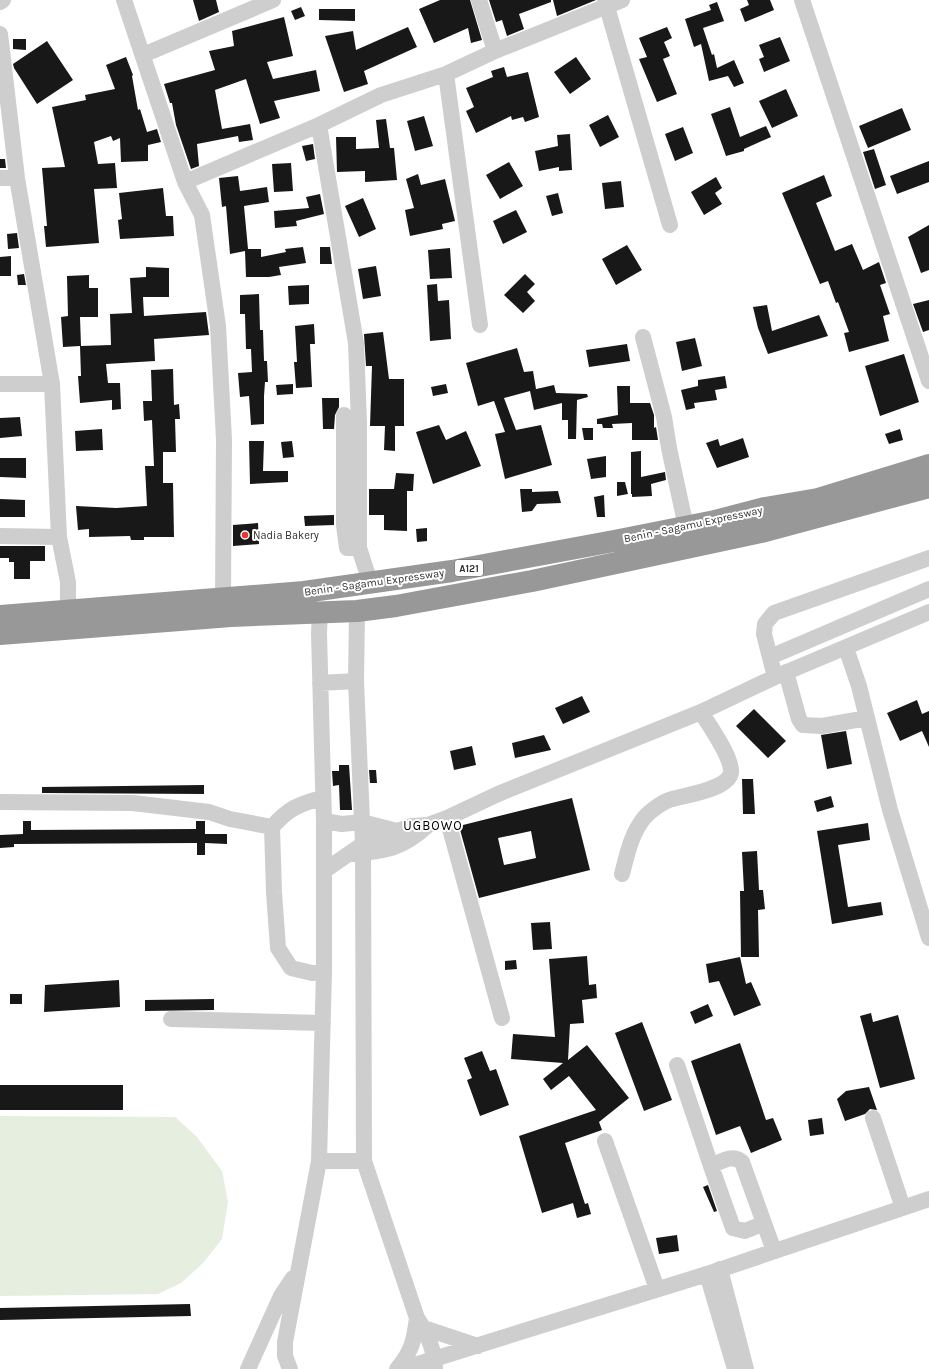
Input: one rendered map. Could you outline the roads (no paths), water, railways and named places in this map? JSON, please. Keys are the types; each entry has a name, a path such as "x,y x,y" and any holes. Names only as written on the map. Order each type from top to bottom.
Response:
{"highway":[{"name":"Benin - Sagamu Expressway","path":"0,616 304,592 452,571 686,527 765,508 818,499 929,465"},
{"name":"A121","path":"0,634 231,616 320,611 357,611 396,606 532,581 761,532 929,487"}],"street":[{"path":"124,0 185,182 202,215 218,326 224,440 223,599"},
{"path":"143,55 274,0"},
{"path":"480,0 495,51"},
{"path":"185,182 319,125 381,95 446,74 606,3 622,0"},
{"path":"802,0 929,381"},
{"path":"606,3 670,225"},
{"path":"0,34 18,178 52,384 59,537 68,582 68,611"},
{"path":"446,74 480,325"},
{"path":"319,125 356,343 359,423 359,548 370,582"},
{"path":"0,178 18,178"},
{"path":"643,337 664,416 669,448 686,527"},
{"path":"0,384 52,384"},
{"path":"344,415 344,525 347,548 359,548"},
{"path":"0,536 59,537"},
{"path":"867,718 822,726 803,725 799,720 781,675 770,657 764,634 765,624 774,613 929,558"},
{"path":"770,657 929,589"},
{"path":"290,1369 285,1356 285,1342 319,1161 324,972 324,821 322,798 318,633 320,611"},
{"path":"357,611 356,681 362,822 359,854 364,1161 435,1364"},
{"path":"324,872 359,854 397,830 411,826 428,825 447,818 498,794 701,712 781,675 929,612"},
{"path":"846,648 867,718 890,810 929,938"},
{"path":"320,683 356,681"},
{"path":"622,874 632,838 644,818 668,800 714,788 728,779 731,772 730,761 701,712"},
{"path":"322,798 297,805 284,814 272,827 274,892 278,948 291,968 312,973 324,972"},
{"path":"0,802 133,804 209,812 230,819 272,827"},
{"path":"447,818 502,1018"},
{"path":"324,821 342,824 362,822 397,830"},
{"path":"324,840 333,848 359,854 391,850 414,837 428,825"},
{"path":"171,1019 323,1022"},
{"path":"677,1065 733,1228 744,1231 764,1223"},
{"path":"873,1118 903,1208"},
{"path":"606,1141 658,1289"},
{"path":"711,1166 730,1158 737,1158 742,1162 774,1251"},
{"path":"319,1161 364,1161"},
{"path":"402,1369 435,1364 478,1346 658,1289 929,1200"},
{"path":"713,1271 735,1369"},
{"path":"713,1271 746,1369"},
{"path":"248,1369 281,1296 297,1272"},
{"path":"421,1323 478,1346"},
{"path":"397,1369 409,1355 421,1323"}],"place":[{"name":"Nadia Bakery","path":"245,535"}],"district":[{"name":"UGBOWO","path":"433,825"}]}
